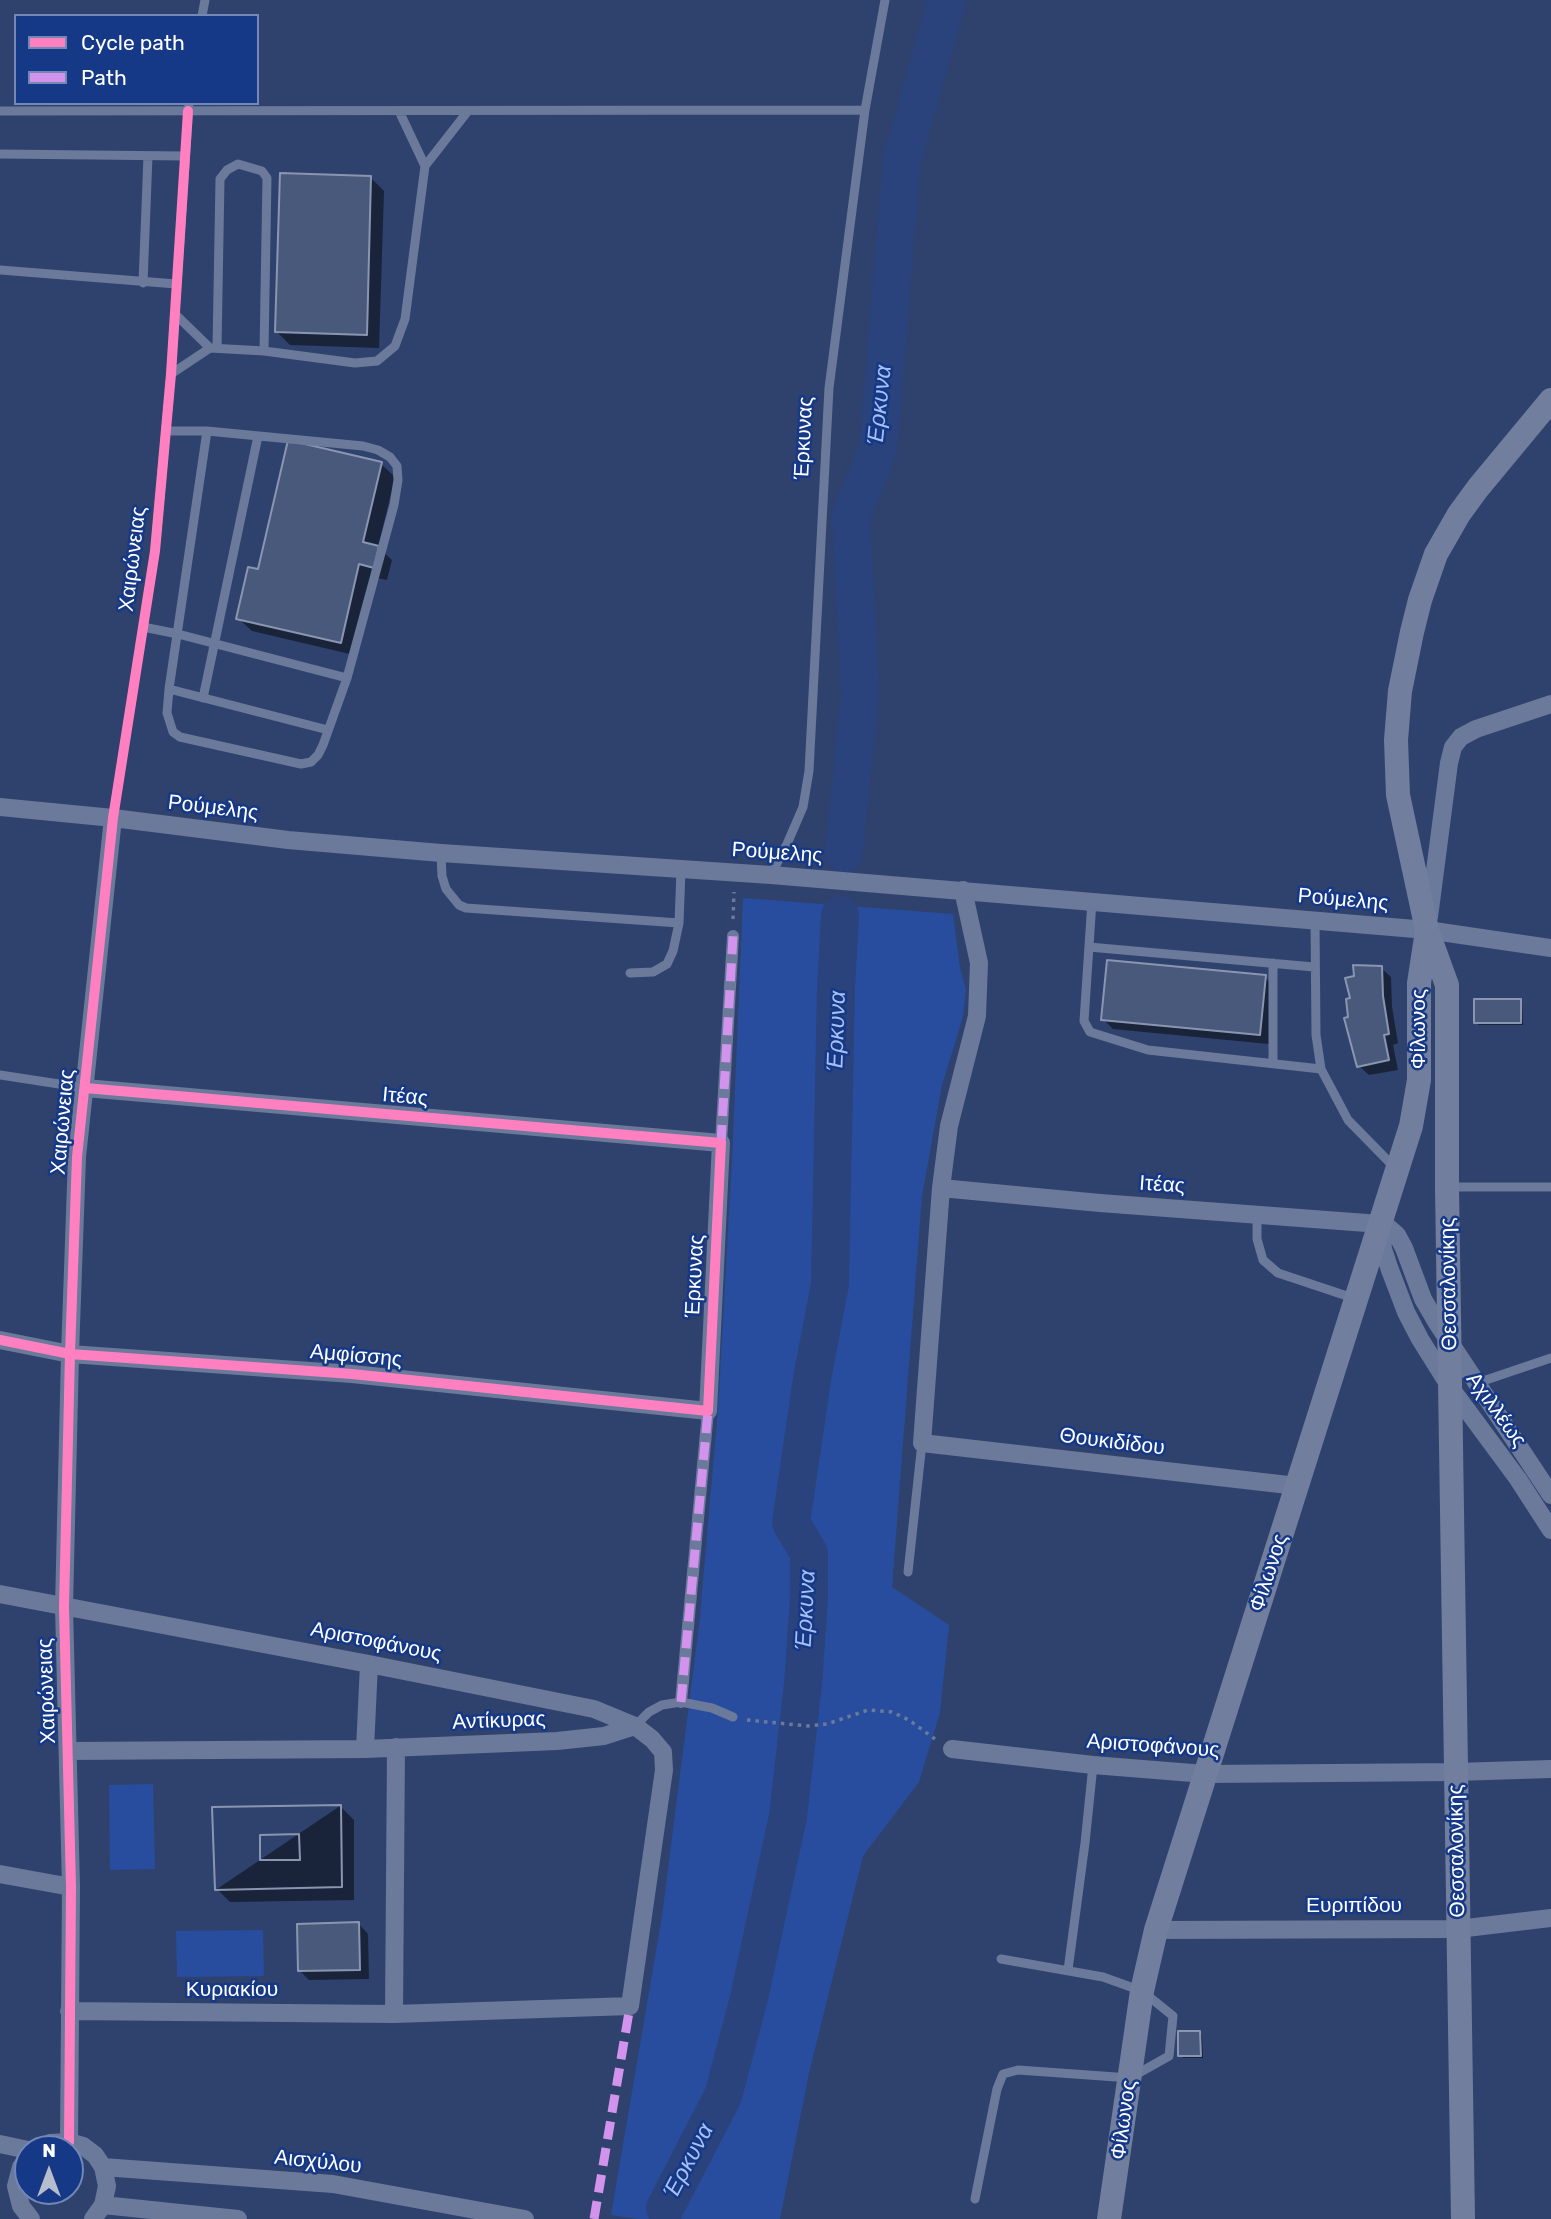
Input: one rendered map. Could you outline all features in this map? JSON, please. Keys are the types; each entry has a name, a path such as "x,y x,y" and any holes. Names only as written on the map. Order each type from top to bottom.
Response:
{"main road":[{"name":"Θεσσαλονίκης","path":"1462,2219 1447,1188 1447,985 1427,930 1398,795 1396,740 1400,691 1412,632 1436,555 1459,514 1551,400"},
{"name":"Φίλωνος","path":"1109,2219 1142,1991 1156,1930 1416,1103 1419,1070 1419,983 1427,930"}],"street":[{"path":"1427,930 1453,747 1461,737 1476,729 1551,705"},
{"name":"Ρούμελης","path":"0,807 441,853 771,875 1427,930 1551,948"},
{"name":"Χαιρώνειας","path":"69,2135 71,1887 64,1607 70,1354 78,1157 113,818"},
{"path":"922,1443 941,1188 949,1126 977,1016 979,963 962,890"},
{"name":"Έρκυνας","path":"681,1702 708,1411 733,936"},
{"name":"Ιτέας","path":"85,1088 721,1143"},
{"name":"Ιτέας","path":"941,1188 1380,1224"},
{"name":"Αχιλλέως","path":"1380,1224 1397,1235 1423,1298 1450,1344 1551,1495"},
{"name":"Αχιλλέως","path":"1380,1224 1383,1249 1406,1312 1426,1349 1551,1530"},
{"name":"Αμφίσσης","path":"0,1340 70,1354 352,1374 708,1411"},
{"name":"Θουκιδίδου","path":"922,1443 1297,1486"},
{"name":"Αριστοφάνους","path":"0,1594 594,1709 635,1726"},
{"path":"365,1749 369,1664"},
{"name":"Αντίκυρας","path":"68,1751 365,1749 557,1741 604,1736 635,1726"},
{"name":"Κυριακίου","path":"69,2011 394,2014 630,2006 664,1770 663,1752 635,1726"},
{"path":"394,2014 397,1747"},
{"name":"Αριστοφάνους","path":"952,1749 1093,1765 1206,1774 1551,1769"},
{"path":"0,1874 71,1887"},
{"name":"Ευριπίδου","path":"1156,1930 1458,1929 1551,1918"},
{"path":"84,2147 95,2155 103,2167 107,2186 98,2212 238,2219"},
{"name":"Αισχύλου","path":"103,2167 333,2184 525,2219"},
{"path":"8,2184 31,2219"}],"lane":[{"name":"Έρκυνας","path":"771,875 803,807 809,771 829,388 865,110 885,0"},
{"path":"0,111 188,107 399,111 865,110"},
{"name":"Χαιρώνειας","path":"113,818 155,551 167,431 188,107"},
{"path":"399,111 425,166"},
{"path":"171,374 214,348 264,351 355,363 377,360 395,346 405,319 425,166 468,111"},
{"path":"0,154 186,156"},
{"path":"143,283 148,156"},
{"path":"214,348 220,179 238,164 262,171 267,178 264,351"},
{"path":"0,270 176,284"},
{"path":"175,314 214,348"},
{"path":"167,431 207,431 363,446 390,457 397,466 398,481 394,505 347,678 318,755 311,762 301,764 180,737 173,732 169,724 169,689 207,431"},
{"path":"202,698 258,436"},
{"path":"144,627 347,678"},
{"path":"169,689 328,730"},
{"path":"441,853 442,876 446,889 459,905 466,908 679,923"},
{"path":"630,973 653,972 667,964 673,951 679,923 681,870"},
{"path":"1092,901 1084,1021 1090,1032 1147,1050 1321,1069"},
{"path":"1315,920 1316,1035 1321,1069 1348,1120 1397,1170"},
{"path":"1089,947 1314,967"},
{"path":"1273,963 1273,1063"},
{"name":"Ιτέας","path":"0,1075 85,1088"},
{"path":"1447,1188 1551,1187"},
{"path":"1257,1214 1259,1250 1263,1260 1278,1273 1356,1299"},
{"path":"1477,1383 1551,1357"},
{"path":"908,1572 922,1443"},
{"path":"635,1726 649,1712 662,1705 681,1702 712,1708 733,1717"},
{"path":"1068,1970 1093,1765"},
{"path":"975,2199 997,2089 1003,2074 1018,2070 1130,2078 1169,2056 1173,2016 1142,1991 1068,1970 1001,1959"}],"path":[{"path":"733,936 735,873"},
{"path":"765,1723 808,1726 827,1724 868,1710 892,1712 909,1720 952,1749"}],"shaded area":[{"path":"743,898 953,914 960,968 966,989 963,1017 942,1085 922,1196 892,1587 949,1625 940,1713 919,1782 863,1856 809,2073 780,2219 638,2219 611,2215 662,1916 699,1626 718,1410"},
{"path":"153,1784 155,1869 110,1870 109,1785"},
{"path":"263,1930 264,1976 177,1977 176,1931"}],"building":[{"path":"280,173 371,176 367,335 275,332"},
{"path":"288,440 382,462 363,542 379,546 374,568 359,564 341,643 236,619 248,567 258,569"},
{"path":"1107,960 1266,975 1260,1035 1101,1020"},
{"path":"1353,965 1382,966 1389,1034 1384,1035 1389,1060 1357,1067 1344,1018 1348,1017 1346,999 1350,998 1345,978 1354,976"},
{"path":"1474,999 1521,999 1521,1023 1474,1023"},
{"path":"341,1805 342,1887 215,1890 212,1807","holes":["299,1834 300,1860 260,1860 260,1835"]},
{"path":"341,1805 342,1887 215,1890 212,1807"},
{"path":"299,1834 300,1860 260,1860 260,1835"},
{"path":"359,1922 360,1970 298,1971 297,1924"},
{"path":"1178,2031 1200,2031 1201,2056 1178,2056"}],"waterway":[{"name":"Έρκυνα","path":"844,853 860,692 851,515 878,450 902,160 947,0"},
{"name":"Έρκυνα","path":"665,2208 723,2096 749,1998 788,1816 803,1684 809,1598 809,1553 791,1523 812,1379 830,1284 840,915"}],"marked path":[{"path":"721,1143 733,936"},
{"path":"681,1702 708,1411"},
{"path":"594,2219 630,2006"}],"cycle path":[{"path":"69,2135 71,1887 64,1607 77,1157 113,818 155,551 171,374 188,111"},
{"path":"0,1340 70,1354 352,1374 708,1411 721,1143 85,1088"}]}
